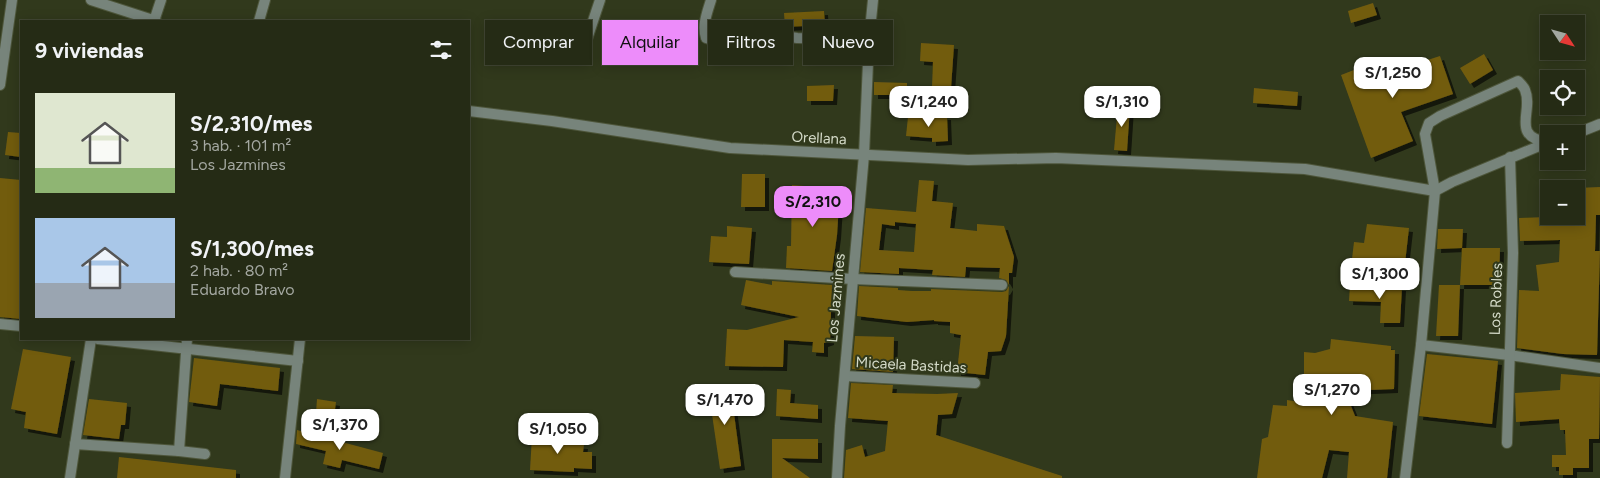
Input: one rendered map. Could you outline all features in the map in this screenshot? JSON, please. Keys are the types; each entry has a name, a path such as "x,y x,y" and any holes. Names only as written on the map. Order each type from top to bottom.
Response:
{"street":[{"path":"0,85 12,0"},
{"path":"91,0 152,20"},
{"path":"155,20 161,0"},
{"path":"258,20 265,0"},
{"path":"592,24 600,0"},
{"path":"711,0 705,20 704,31 706,38 719,42 757,32 803,38"},
{"name":"Los Jazmines","path":"872,20 874,0"},
{"name":"Los Jazmines","path":"837,478 864,155 868,65"},
{"path":"1405,478 1421,345 1435,191 1425,134 1429,124 1440,116 1518,81 1526,92 1526,129 1530,136 1540,141"},
{"name":"Orellana","path":"470,111 552,121 730,148 968,160 1056,158 1305,169 1435,191"},
{"path":"1585,130 1600,124"},
{"path":"1435,191 1540,145"},
{"name":"Los Robles","path":"1507,442 1513,253 1510,157"},
{"path":"735,272 1002,285"},
{"path":"0,324 20,326"},
{"path":"70,478 91,340"},
{"path":"116,340 187,344 298,361"},
{"path":"285,478 300,340"},
{"path":"178,451 187,344"},
{"path":"1421,345 1600,368"},
{"name":"Micaela Bastidas","path":"845,376 975,383"},
{"path":"75,444 205,454"}],"building":[{"path":"1373,3 1377,15 1351,23 1348,11"},
{"path":"824,11 825,20 803,20 803,26 793,27 793,20 784,20 784,13"},
{"path":"921,43 954,45 951,88 932,87 933,62 920,61"},
{"path":"1484,54 1493,70 1470,84 1460,68"},
{"path":"1440,56 1453,94 1401,112 1413,141 1371,158 1341,75 1385,58 1390,72"},
{"path":"874,82 907,83 907,95 874,95"},
{"path":"834,85 833,101 807,101 807,86"},
{"path":"1254,88 1298,92 1297,106 1253,103"},
{"path":"1118,105 1130,106 1127,151 1114,150"},
{"path":"931,116 947,116 948,141 932,142 932,138 906,136 908,117 931,118"},
{"path":"8,132 20,133 20,157 5,155"},
{"path":"742,174 765,174 765,207 741,207"},
{"path":"0,178 20,180 20,319 0,317"},
{"path":"919,180 934,181 932,201 953,203 950,228 977,231 977,224 1004,226 1014,257 1012,273 1009,273 1009,285 1006,280 999,278 1000,268 966,267 965,277 932,275 933,270 899,268 899,274 860,272 866,208 916,212","holes":["895,222 916,224 914,252 879,250 882,224 895,226"]},
{"path":"792,185 840,189 832,271 786,268 787,246 791,246"},
{"path":"1600,187 1600,215 1596,215 1595,251 1600,251 1597,355 1563,354 1517,348 1519,290 1539,291 1536,265 1559,262 1560,240 1520,241 1519,218 1540,217 1540,225 1585,225 1585,188"},
{"path":"1367,224 1409,228 1405,263 1352,259 1354,242 1364,243"},
{"path":"727,226 752,228 749,264 709,262 711,236 727,237"},
{"path":"1438,229 1463,229 1462,248 1437,249"},
{"path":"1462,248 1500,248 1499,285 1460,285"},
{"path":"746,280 772,285 772,281 832,285 830,341 824,343 824,353 812,352 813,342 784,340 783,367 725,366 727,329 747,330 799,317 741,305"},
{"path":"1350,285 1402,287 1400,323 1380,323 1381,302 1349,301"},
{"path":"1439,285 1460,285 1458,336 1436,336"},
{"path":"859,286 898,288 898,290 912,291 931,291 931,289 1002,292 1006,291 1009,286 1006,336 1001,351 988,352 985,375 957,372 961,335 950,333 950,322 934,320 907,322 857,316"},
{"path":"855,336 894,337 893,372 852,369"},
{"path":"1331,339 1391,346 1391,350 1395,350 1394,389 1345,391 1355,416 1393,422 1387,478 1347,478 1349,452 1329,450 1322,478 1257,478 1262,439 1268,437 1273,405 1287,406 1287,400 1300,402 1300,397 1304,398 1304,352 1315,353 1330,349"},
{"path":"23,349 71,357 57,434 24,428 26,412 11,409"},
{"path":"1427,354 1498,361 1492,424 1419,416"},
{"path":"194,358 280,368 278,391 220,384 217,406 189,402"},
{"path":"1561,374 1600,377 1599,439 1589,439 1589,468 1573,468 1573,475 1559,475 1559,467 1552,467 1552,455 1566,455 1565,430 1560,430 1559,419 1516,422 1515,393 1560,390"},
{"path":"851,383 893,385 892,393 958,393 952,414 938,415 936,435 1062,476 1062,478 844,478 846,450 862,445 865,457 885,451 888,421 848,418"},
{"path":"730,384 741,466 720,469 708,387"},
{"path":"777,389 791,390 790,403 818,405 818,419 776,416"},
{"path":"89,399 127,403 125,425 121,425 119,439 83,435"},
{"path":"317,399 336,402 334,416 316,413"},
{"path":"297,430 383,453 379,469 342,460 340,468 323,464 326,451 296,444"},
{"path":"532,436 572,438 572,444 584,445 583,452 592,452 592,469 574,468 574,472 530,470"},
{"path":"772,439 818,439 818,459 782,458 810,478 772,478"},
{"path":"119,457 236,470 236,478 117,478"}]}
